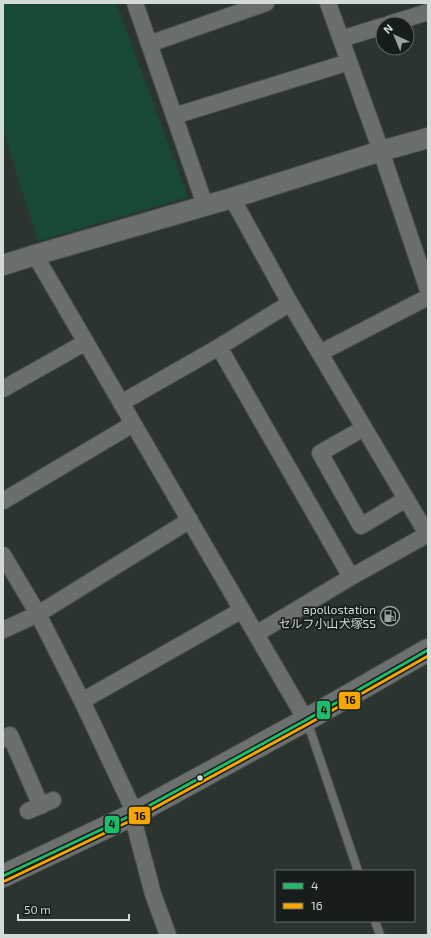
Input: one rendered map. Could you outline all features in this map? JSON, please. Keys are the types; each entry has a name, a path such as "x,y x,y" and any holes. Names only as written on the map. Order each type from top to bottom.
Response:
{"main road":[{"path":"3,876 133,814 306,720 428,650"}],"street":[{"path":"135,3 205,205"},
{"path":"149,44 266,3"},
{"path":"328,3 350,62 428,290"},
{"path":"415,16 428,12"},
{"path":"341,39 375,28"},
{"path":"174,116 350,62"},
{"path":"3,265 232,198 381,151 428,138"},
{"path":"232,198 290,303 428,534 351,577 256,634"},
{"path":"35,255 306,720"},
{"path":"320,353 428,296"},
{"path":"121,403 219,347 290,303"},
{"path":"3,389 86,342"},
{"path":"219,347 351,577"},
{"path":"3,500 133,424"},
{"path":"364,428 320,453 361,526 406,499"},
{"path":"3,630 38,614 190,520"},
{"path":"3,555 38,614 82,701 133,814 153,894 168,935"},
{"path":"82,701 242,610"},
{"path":"3,739 10,735 40,806"}],"lane":[{"path":"306,720 358,870"},
{"path":"375,922 380,935"}],"green space":[{"path":"3,3 116,3 188,197 38,241 3,130"}],"transit line":[{"name":"4","path":"3,876 132,815 306,720 428,650"},
{"name":"16","path":"5,881 134,819 308,724 428,656"}],"place":[{"name":"apollostation セルフ小山犬塚SS","path":"390,616"}]}
